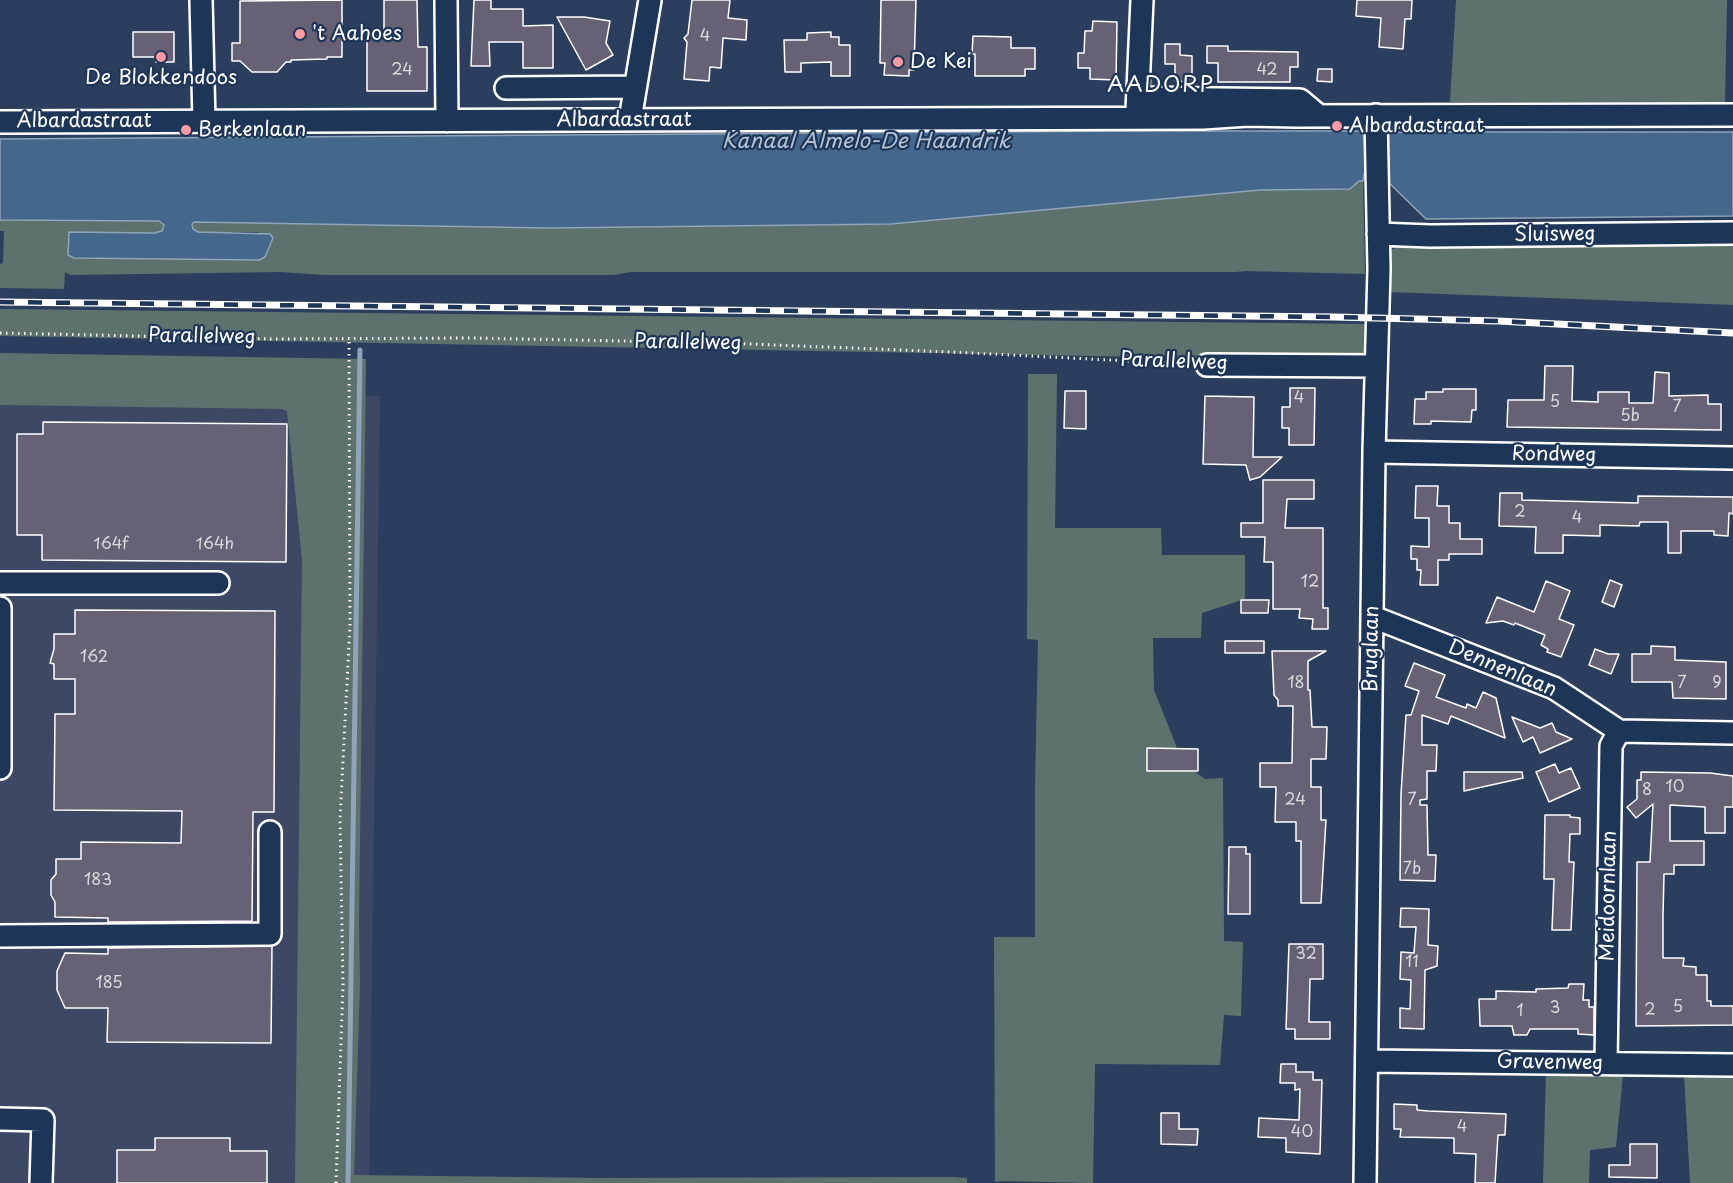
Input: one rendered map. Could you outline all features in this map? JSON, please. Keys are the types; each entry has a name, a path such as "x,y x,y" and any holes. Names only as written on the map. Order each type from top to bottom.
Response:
{"street":[{"path":"446,0 447,121"},
{"path":"630,120 650,0"},
{"path":"1137,108 1142,0"},
{"path":"202,10 204,121"},
{"name":"Albardastraat","path":"506,88 635,87"},
{"name":"Albardastraat","path":"0,122 630,120 1137,108 1203,118 1248,115 1733,115"},
{"name":"Bruglaan","path":"1365,1183 1374,453 1379,269 1376,115"},
{"name":"Sluisweg","path":"1378,234 1442,236 1733,233"},
{"name":"Parallelweg","path":"1207,365 1376,366"},
{"name":"Rondweg","path":"1374,453 1733,458"},
{"path":"0,583 218,583"},
{"path":"0,608 0,768"},
{"name":"Dennenlaan","path":"1373,616 1554,688 1619,731"},
{"path":"1619,731 1733,733"},
{"name":"Meidoornlaan","path":"1606,1063 1611,746 1619,731"},
{"path":"0,936 270,934 270,832"},
{"name":"Gravenweg","path":"1367,1061 1733,1065"},
{"path":"0,1119 43,1120 41,1183"}],"path":[{"name":"Parallelweg","path":"0,333 273,339 470,338 725,343 1207,365"},
{"path":"336,1183 343,985 340,819 350,625 349,337"}],"shaded area":[{"path":"0,394 380,396 369,1183 0,1183"}],"green space":[{"path":"1456,0 1727,0 1725,102 1450,102"},
{"path":"1359,181 1363,181 1365,274 1247,271 630,272 614,275 326,275 279,272 70,275 65,272 64,289 0,288 4,231 0,231 0,220 159,221 164,225 164,229 154,233 70,232 74,258 192,259 260,232 198,232 191,227 194,222 548,228 891,224 1260,190 1349,189"},
{"path":"1733,244 1733,305 1390,292 1390,250 1402,246"},
{"path":"0,309 1365,324 1365,361 0,336"},
{"path":"0,353 366,359 360,984 354,1175 599,1178 953,1177 967,1178 967,1183 295,1183 302,560 287,411 282,409 0,405"},
{"path":"1028,374 1057,374 1055,528 1161,528 1162,555 1245,555 1245,599 1202,613 1201,638 1153,638 1154,690 1183,763 1205,779 1223,778 1224,941 1243,942 1241,1016 1224,1015 1220,1065 1095,1064 1093,1183 995,1182 994,937 1035,937 1038,640 1027,639"},
{"path":"1546,1074 1623,1074 1616,1147 1590,1150 1589,1183 1543,1183"},
{"path":"1684,1075 1733,1076 1733,1183 1690,1183"}],"water":[{"name":"Kanaal Almelo-De Haandrik","path":"1359,131 1367,139 1385,139 1391,133 1408,132 1733,132 1733,216 1426,219 1387,181 1384,174 1364,174 1363,181 1359,181 1350,189 1260,190 891,224 548,228 194,222 192,224 193,229 198,232 270,234 273,238 265,257 259,260 74,258 68,255 69,232 154,233 162,231 164,225 159,221 0,220 0,139"}],"building":[{"path":"342,0 342,57 291,60 277,72 252,72 240,61 232,61 232,43 240,43 240,1"},
{"path":"384,0 417,0 418,47 427,47 427,91 367,91 367,36 384,36"},
{"path":"474,0 491,0 491,9 523,9 523,26 553,25 553,68 523,68 523,42 489,42 490,66 471,66"},
{"path":"692,0 730,0 728,18 747,20 746,40 723,38 721,68 710,67 709,81 684,79 687,42 684,38 688,34"},
{"path":"881,0 916,0 914,70 909,70 909,76 884,75 885,63 880,63"},
{"path":"1357,0 1412,0 1411,19 1405,19 1403,49 1379,47 1381,18 1356,16"},
{"path":"557,17 584,17 610,21 606,43 613,55 586,70"},
{"path":"1093,21 1117,22 1116,80 1090,79 1090,68 1078,68 1078,53 1084,53 1085,31 1092,31"},
{"path":"133,32 174,32 174,62 156,62 156,57 133,57"},
{"path":"831,32 831,37 839,37 839,45 850,45 850,76 831,76 831,62 801,63 801,72 785,72 784,40 807,40 807,33"},
{"path":"973,36 1011,37 1011,48 1035,48 1035,69 1025,69 1025,76 975,76 975,54 972,54"},
{"path":"1165,44 1180,44 1180,55 1192,56 1192,82 1175,81 1175,64 1165,64"},
{"path":"1207,46 1228,46 1228,51 1298,52 1298,67 1290,67 1290,82 1218,82 1218,63 1207,63"},
{"path":"1318,69 1332,69 1332,82 1317,81"},
{"path":"1545,366 1573,366 1572,401 1598,402 1598,392 1629,392 1629,403 1653,403 1655,372 1669,373 1669,396 1708,395 1708,404 1721,404 1721,430 1507,427 1508,400 1544,400"},
{"path":"1290,388 1315,388 1314,445 1289,445 1289,428 1282,428 1282,407 1290,407"},
{"path":"1443,389 1476,389 1476,410 1472,410 1471,422 1431,421 1431,424 1414,424 1415,399 1426,399 1426,392 1443,392"},
{"path":"1065,391 1086,391 1086,429 1064,428"},
{"path":"1205,396 1254,397 1253,457 1282,457 1260,477 1250,480 1246,465 1203,464"},
{"path":"43,422 287,424 286,562 42,560 42,535 17,535 17,434 43,434"},
{"path":"1263,480 1314,480 1314,499 1287,499 1285,528 1323,528 1323,608 1328,608 1328,629 1312,629 1313,619 1299,618 1300,609 1273,609 1273,562 1264,562 1265,537 1241,537 1241,523 1263,523"},
{"path":"1416,486 1438,486 1437,506 1449,506 1449,523 1460,523 1460,539 1482,539 1482,554 1449,554 1449,560 1438,560 1438,585 1420,585 1421,570 1417,570 1417,559 1411,559 1411,546 1429,547 1429,518 1415,518"},
{"path":"1500,493 1522,493 1522,500 1638,503 1638,496 1733,497 1733,514 1729,513 1728,536 1714,535 1714,531 1681,531 1681,553 1668,553 1668,522 1640,522 1639,526 1600,525 1600,536 1563,535 1563,553 1535,553 1536,527 1499,526"},
{"path":"1610,580 1622,585 1614,607 1602,602"},
{"path":"1546,581 1570,591 1559,619 1574,625 1561,657 1547,652 1548,649 1541,645 1545,635 1515,623 1514,625 1503,621 1486,623 1497,597 1534,612"},
{"path":"1241,600 1269,600 1268,613 1241,613"},
{"path":"75,610 275,611 274,812 253,812 252,921 108,922 108,918 55,917 51,880 56,874 56,859 81,859 81,842 181,843 182,811 54,810 55,714 75,714 75,679 54,679 54,664 50,663 54,649 54,634 75,634"},
{"path":"1225,641 1264,641 1264,653 1225,653"},
{"path":"1651,646 1675,647 1675,660 1726,662 1726,699 1673,698 1672,682 1632,682 1632,654 1651,654"},
{"path":"1595,649 1608,654 1619,654 1611,674 1589,665"},
{"path":"1272,651 1326,651 1308,661 1312,727 1327,727 1326,759 1311,759 1311,787 1321,787 1321,820 1326,820 1321,903 1301,903 1301,841 1296,841 1296,822 1275,822 1276,787 1260,787 1260,763 1292,763 1293,706 1278,706 1278,700 1274,695"},
{"path":"1414,663 1445,675 1436,697 1466,708 1467,704 1476,708 1483,692 1496,698 1505,738 1451,716 1448,724 1422,715 1422,745 1437,745 1436,771 1427,771 1427,799 1420,800 1420,805 1427,805 1428,855 1436,855 1435,881 1400,880 1401,794 1406,715 1411,715 1419,691 1405,686"},
{"path":"1512,717 1540,728 1552,723 1556,732 1572,739 1540,753 1533,737 1523,742"},
{"path":"1147,748 1198,749 1198,771 1147,771"},
{"path":"1555,764 1559,773 1571,768 1580,788 1549,802 1536,772"},
{"path":"1464,772 1522,772 1523,778 1464,791"},
{"path":"1641,772 1710,773 1733,776 1733,807 1725,807 1725,833 1705,833 1705,807 1670,805 1670,841 1704,841 1704,865 1674,865 1674,874 1664,874 1663,958 1684,958 1683,966 1696,967 1696,975 1707,975 1707,1001 1711,1001 1711,1006 1733,1006 1733,1025 1636,1026 1637,862 1650,862 1653,804 1636,818 1627,807 1637,799 1637,780 1641,780"},
{"path":"1545,815 1570,815 1570,817 1580,818 1580,834 1570,834 1569,862 1574,862 1571,930 1552,930 1554,879 1544,879"},
{"path":"1229,847 1246,847 1246,854 1250,854 1250,914 1228,914"},
{"path":"1401,908 1429,909 1428,945 1438,946 1437,966 1425,970 1424,1029 1400,1028 1400,1008 1410,1009 1411,980 1400,979 1401,952 1414,953 1416,927 1400,927"},
{"path":"1289,944 1323,944 1323,979 1310,979 1309,1022 1330,1022 1330,1039 1295,1039 1295,1029 1286,1029"},
{"path":"272,946 271,1043 107,1042 108,1008 65,1008 57,990 57,971 65,953 108,954 108,948"},
{"path":"1569,984 1584,984 1583,1000 1589,1000 1589,1007 1594,1007 1594,1035 1578,1034 1578,1029 1530,1029 1527,1035 1514,1035 1512,1026 1480,1026 1479,999 1496,999 1496,991 1536,992 1536,989 1568,988"},
{"path":"1281,1064 1296,1064 1296,1072 1313,1072 1313,1080 1322,1080 1320,1154 1286,1152 1286,1138 1258,1137 1259,1118 1299,1120 1300,1089 1295,1090 1295,1083 1280,1083"},
{"path":"1394,1104 1417,1105 1417,1110 1428,1111 1506,1114 1505,1135 1498,1135 1495,1183 1475,1183 1476,1154 1454,1153 1454,1138 1400,1137 1401,1129 1394,1129"},
{"path":"1161,1113 1179,1113 1179,1129 1198,1129 1197,1145 1161,1144"},
{"path":"155,1138 230,1138 230,1151 267,1151 267,1183 117,1183 117,1150 155,1150"},
{"path":"1630,1144 1657,1144 1657,1178 1609,1177 1609,1165 1630,1165"}],"waterway":[{"path":"348,1183 360,350"}],"railway":[{"path":"0,302 1334,317 1498,321 1733,333"}],"place":[{"name":"'t Aahoes","path":"300,34"},
{"name":"De Blokkendoos","path":"161,57"},
{"name":"De Kei","path":"898,62"},
{"name":"Albardastraat","path":"1337,126"},
{"name":"Berkenlaan","path":"186,130"}],"district":[{"name":"AADORP","path":"1161,86"}]}
